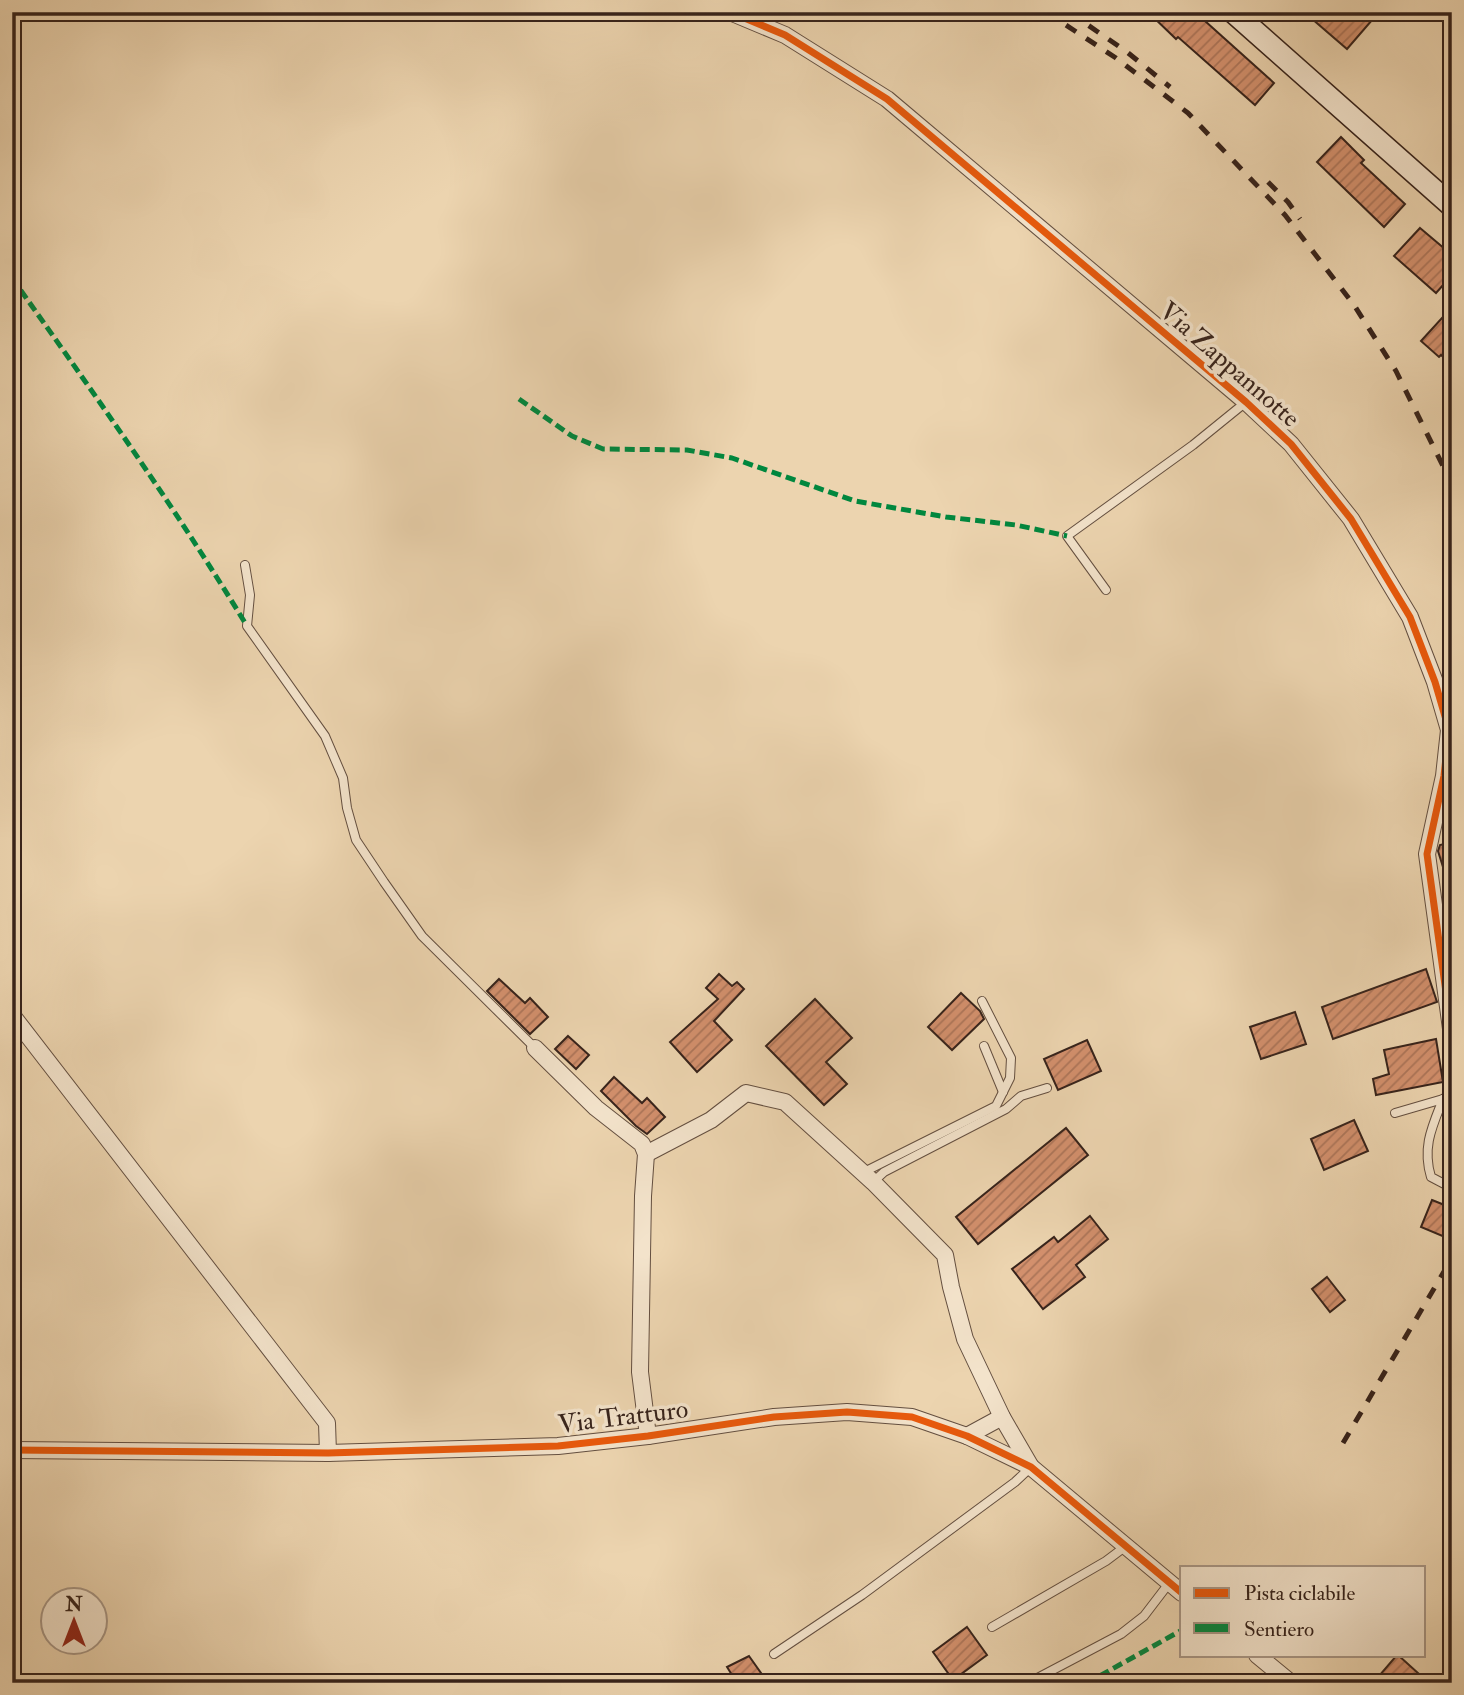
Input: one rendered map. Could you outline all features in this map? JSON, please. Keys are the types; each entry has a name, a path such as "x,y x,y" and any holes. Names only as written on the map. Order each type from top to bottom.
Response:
{"main road":[{"path":"1233,12 1452,206"}],"street":[{"name":"Via Zappannotte","path":"730,12 785,35 887,99 1246,402 1291,444 1351,519 1409,617 1435,682 1449,730 1444,776 1427,854 1452,1036"},
{"path":"12,1015 327,1423 328,1452"},
{"path":"535,1048 596,1108 642,1144 646,1154 640,1372 648,1436"},
{"path":"646,1154 711,1120 746,1093 785,1102 867,1177 945,1255 965,1339 1002,1417 1031,1467"},
{"name":"Via Tratturo","path":"12,1451 328,1452 558,1446 774,1417 847,1412 912,1417 967,1436 1031,1467 1176,1588"},
{"path":"967,1436 1002,1417"},
{"path":"1258,1656 1291,1683"}],"lane":[{"path":"1106,590 1067,536 1193,445 1246,402"},
{"path":"245,565 250,595 247,626 325,736 343,778 356,840 422,936 535,1048"},
{"path":"867,1177 996,1107 1010,1078 1011,1058 982,1001"},
{"path":"984,1046 1003,1091"},
{"path":"867,1177 884,1172 1006,1109 1021,1096 1046,1088"},
{"path":"1395,1112 1443,1099 1452,1093"},
{"path":"1443,1099 1430,1133 1427,1162 1431,1177 1452,1188"},
{"path":"775,1654 862,1595 1015,1482 1031,1467"},
{"path":"992,1627 1106,1561 1126,1546"},
{"path":"1028,1683 1121,1634 1176,1588"}],"building":[{"path":"1148,12 1195,12 1274,83 1255,105"},
{"path":"1304,12 1379,12 1347,49"},
{"path":"1341,137 1364,160 1361,163 1405,204 1384,227 1317,162"},
{"path":"1420,228 1452,255 1452,275 1436,293 1394,256"},
{"path":"1452,307 1452,365 1421,341"},
{"path":"1452,842 1452,883 1448,883 1438,851 1440,845"},
{"path":"1426,969 1437,1002 1333,1039 1322,1007"},
{"path":"719,974 732,986 737,982 744,989 714,1021 732,1040 697,1072 670,1042 718,999 706,988"},
{"path":"499,979 525,1003 530,998 548,1017 530,1034 487,991"},
{"path":"961,993 980,1011 984,1019 952,1050 928,1027"},
{"path":"815,999 852,1038 826,1062 847,1084 824,1105 766,1046"},
{"path":"1295,1012 1306,1044 1261,1059 1250,1027"},
{"path":"568,1036 589,1055 576,1069 555,1049"},
{"path":"1436,1039 1443,1082 1376,1095 1373,1079 1389,1074 1384,1050"},
{"path":"1087,1040 1101,1071 1058,1090 1044,1059"},
{"path":"614,1077 642,1103 647,1098 665,1117 647,1134 601,1091"},
{"path":"1354,1120 1368,1151 1324,1170 1311,1139"},
{"path":"1066,1128 1088,1155 978,1244 956,1217"},
{"path":"1432,1200 1452,1208 1452,1240 1421,1227"},
{"path":"1090,1216 1108,1239 1076,1265 1085,1277 1043,1309 1012,1269 1054,1237 1058,1242"},
{"path":"1327,1277 1345,1300 1330,1312 1312,1289"},
{"path":"967,1627 987,1655 953,1680 933,1652"},
{"path":"749,1656 768,1683 737,1683 727,1667"},
{"path":"1396,1656 1399,1656 1429,1683 1373,1683"}],"railway":[{"path":"1046,12 1116,58 1188,113 1285,215 1354,305 1396,371 1452,489"},
{"path":"1069,12 1127,52 1170,87"},
{"path":"1268,182 1300,219"},
{"path":"1343,1443 1452,1258"}],"marked path":[{"path":"12,278 162,493 247,626"},
{"path":"519,399 572,436 603,449 687,450 732,458 855,501 946,517 1016,525 1067,536"},
{"path":"1087,1683 1180,1631"}],"cycle path":[{"path":"730,12 785,35 887,99 1246,402 1291,444 1351,519 1410,617 1435,682 1449,730 1444,776 1427,854 1452,1036"},
{"path":"12,1450 328,1453 558,1446 774,1417 847,1412 912,1417 967,1436 1031,1467 1180,1591"}]}
